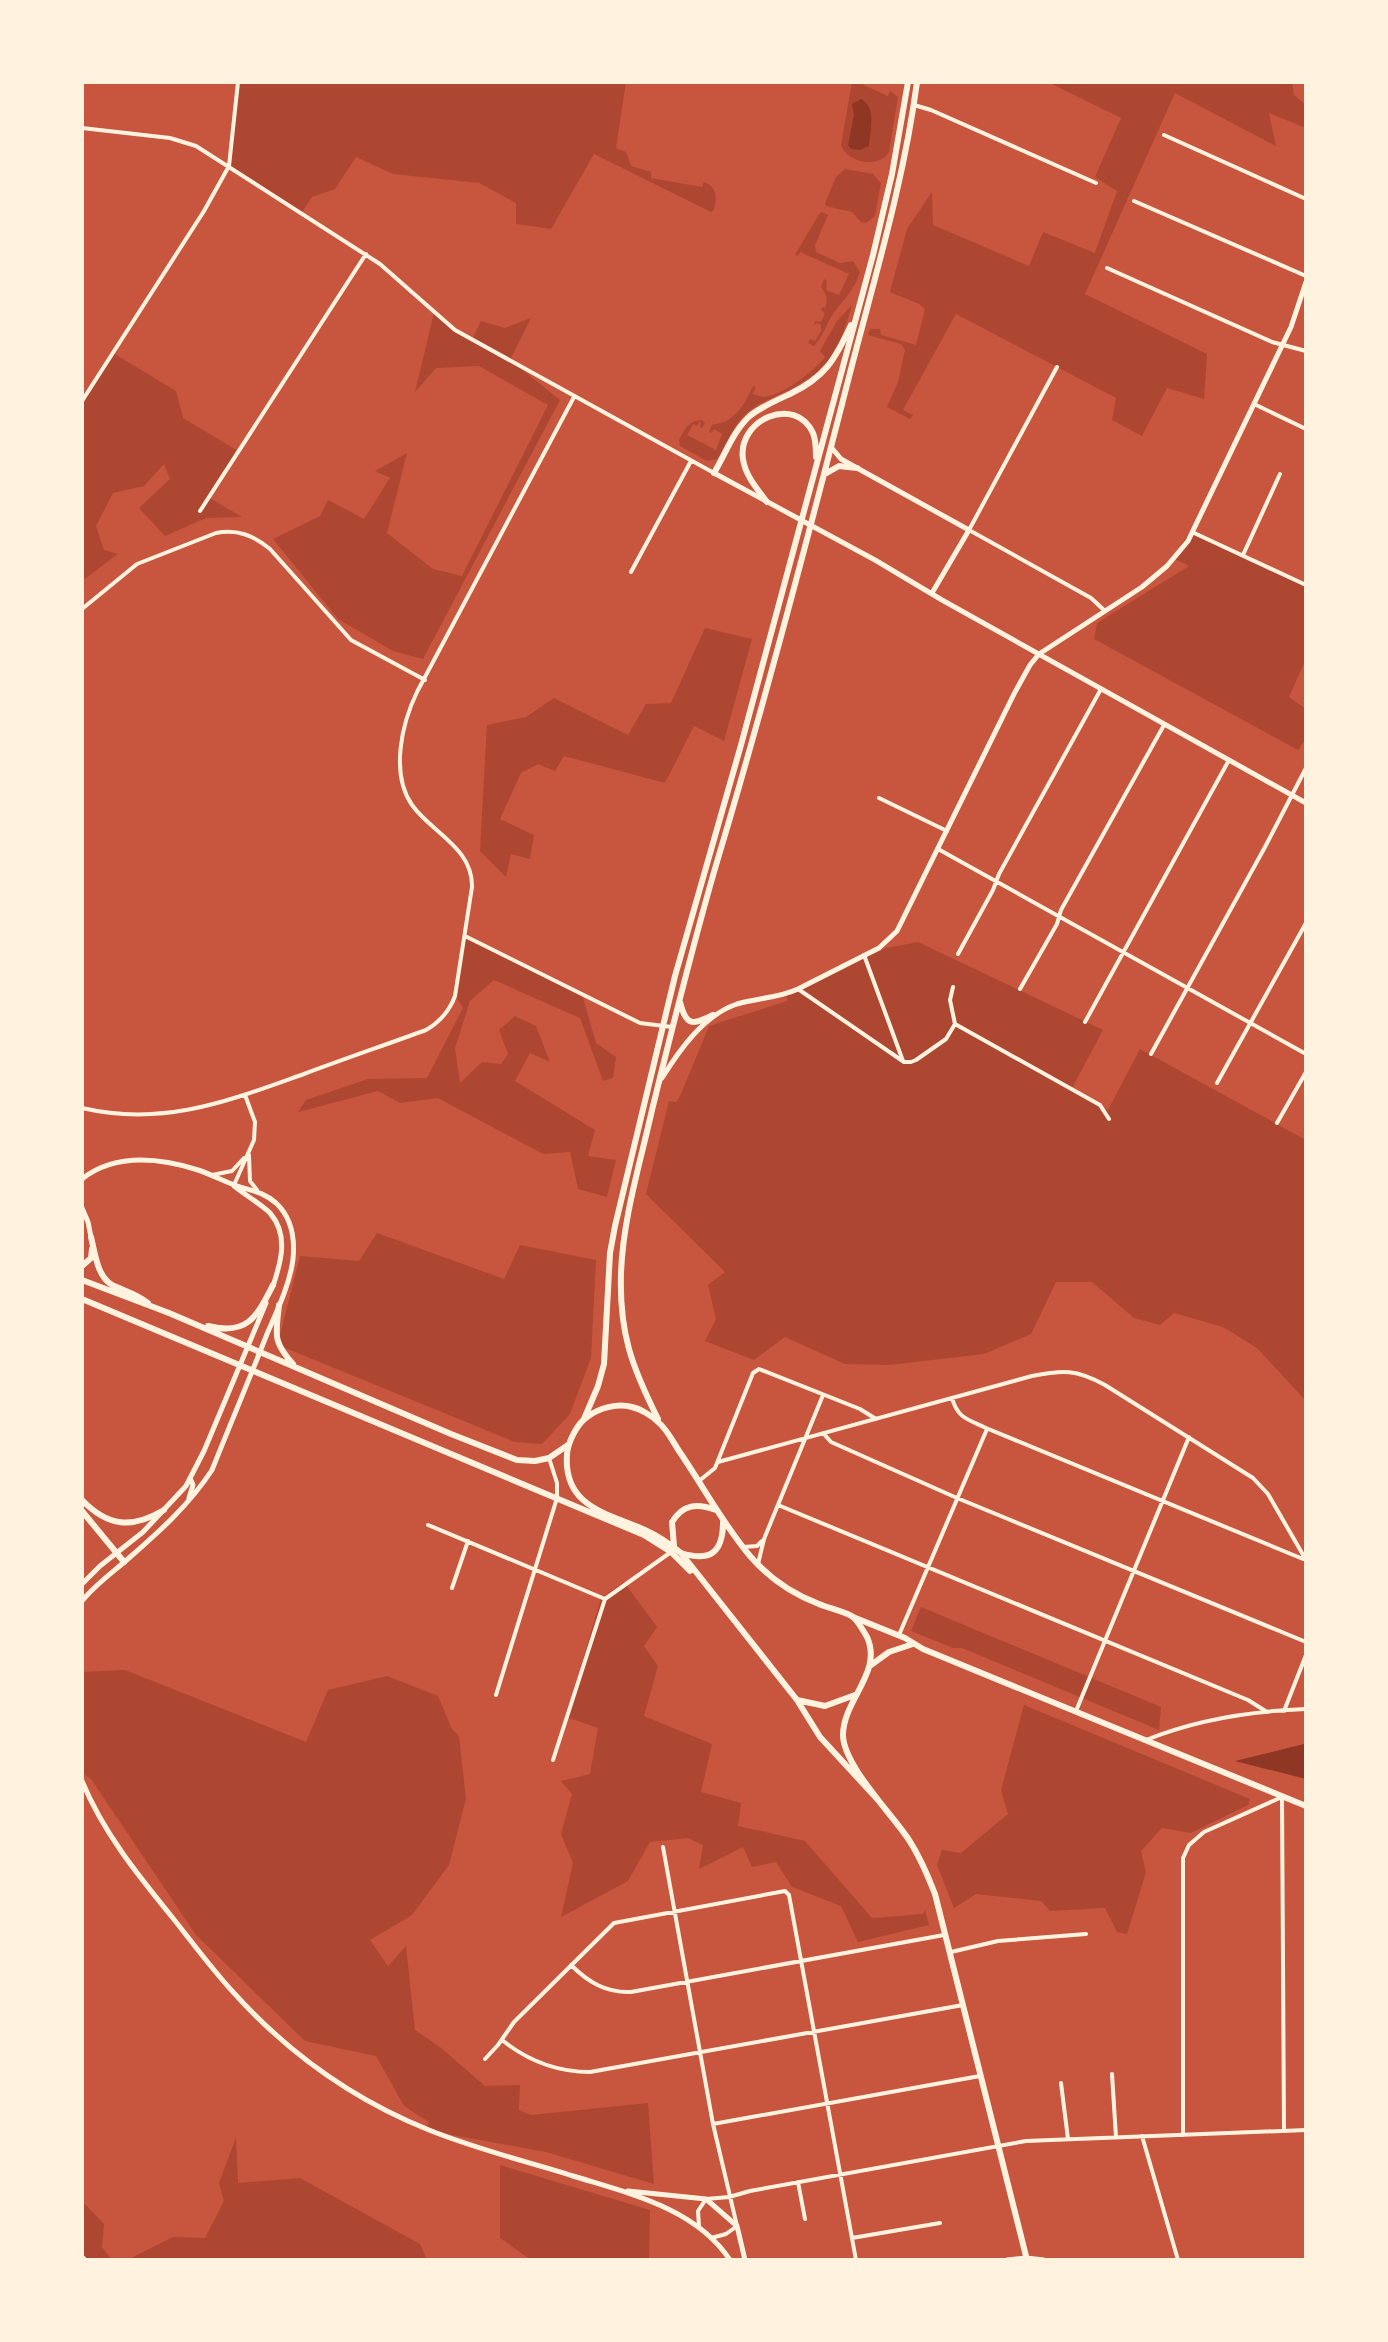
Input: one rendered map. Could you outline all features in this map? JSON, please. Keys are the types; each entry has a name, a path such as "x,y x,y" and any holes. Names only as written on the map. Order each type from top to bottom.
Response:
{"main road":[{"path":"82,1280 198,1325 517,1460 549,1458 568,1445 584,1419 604,1364 610,1253 663,1026 885,207 908,82"},
{"path":"917,82 888,236 812,526 679,999 627,1217 621,1276 628,1350 636,1376 659,1423 716,1510 758,1564 787,1589 1306,1806"},
{"path":"714,473 741,425 751,415 821,376 835,358 856,315"},
{"path":"767,502 749,476 743,458 745,438 757,422 779,414 801,419 813,434 817,461"},
{"path":"825,474 839,466 857,468"},
{"path":"679,999 688,1021 696,1022 713,1015"},
{"path":"82,1266 91,1258 91,1237"},
{"path":"91,1237 104,1278 112,1285 139,1295 154,1307"},
{"path":"198,1325 231,1330 243,1326 258,1313 273,1285"},
{"path":"82,1301 557,1498 672,1550 696,1558 712,1555 721,1540 723,1520"},
{"path":"279,1305 278,1346 295,1367"},
{"path":"584,1419 610,1407 625,1406 640,1409 659,1423"},
{"path":"568,1445 568,1473 580,1498 598,1511 647,1531 672,1550 713,1593"},
{"path":"82,1500 96,1514 117,1521 135,1523 164,1510"},
{"path":"672,1550 672,1522 682,1509 699,1505 716,1510"},
{"path":"82,1511 124,1562"},
{"path":"681,1553 797,1700 808,1721 831,1751 900,1827 917,1855 935,1894 947,1934 996,2146 1026,2259"},
{"path":"853,1617 868,1640 871,1665"},
{"path":"879,1801 844,1747 843,1732 855,1695 871,1665 889,1652 913,1644"},
{"path":"797,1700 830,1705 855,1695"}],"street":[{"path":"82,401 204,211 229,166 238,82"},
{"path":"914,105 1096,183"},
{"path":"82,128 181,140 196,146 366,253 455,330 1306,803"},
{"path":"1164,135 1306,199"},
{"path":"659,1083 713,1015 736,1005 798,989 879,948 897,931 1030,665 1055,641 1160,573 1188,541 1283,345 1298,310 1306,279 1134,201"},
{"path":"200,511 366,253"},
{"path":"1107,268 1272,342 1306,351"},
{"path":"932,593 1057,367"},
{"path":"82,1108 115,1114 168,1113 216,1105 410,1036 436,1023 448,1010 455,996 472,887 468,864 462,854 414,807 407,796 401,760 404,727 410,707 574,397"},
{"path":"1254,404 1306,429"},
{"path":"831,447 841,459 1091,598 1105,611"},
{"path":"631,572 691,461"},
{"path":"1243,555 1280,474"},
{"path":"1192,532 1306,585"},
{"path":"83,608 137,564 216,533 242,533 258,539 270,549 351,640 425,680"},
{"path":"82,600 83,608"},
{"path":"958,954 1101,689"},
{"path":"1020,989 1165,723"},
{"path":"1085,1022 1229,760"},
{"path":"1151,1054 1306,768"},
{"path":"879,798 947,831"},
{"path":"938,849 1306,1054"},
{"path":"1217,1083 1306,923"},
{"path":"465,936 640,1023 672,1027"},
{"path":"864,955 904,1062"},
{"path":"798,989 904,1062 911,1062 946,1039 955,1024 950,1000 953,987"},
{"path":"955,1024 1100,1105 1109,1119"},
{"path":"1277,1123 1306,1072"},
{"path":"234,1185 254,1140 255,1122 245,1095"},
{"path":"212,1175 232,1171 249,1153"},
{"path":"82,1601 185,1506 212,1470 279,1305 293,1261 293,1235 289,1220 277,1204 250,1181 249,1153"},
{"path":"82,1176 113,1162 164,1162 257,1190"},
{"path":"82,1584 143,1532 186,1486 204,1451 273,1285 281,1260 281,1237 277,1225 269,1212 234,1185"},
{"path":"82,1208 91,1237"},
{"path":"699,1481 715,1468 753,1373 759,1369 860,1409 876,1419"},
{"path":"718,1462 1053,1372 1073,1372 1105,1385 1245,1472 1261,1486 1306,1560"},
{"path":"758,1564 764,1539 823,1395"},
{"path":"952,1398 960,1415 987,1429 1306,1560"},
{"path":"899,1635 987,1429"},
{"path":"823,1433 831,1442 957,1498 1306,1642"},
{"path":"1076,1711 1189,1437"},
{"path":"496,1695 557,1498 557,1483 549,1458"},
{"path":"185,1506 193,1490 190,1477"},
{"path":"778,1505 1248,1700 1267,1712"},
{"path":"428,1525 605,1599"},
{"path":"743,1547 757,1546 764,1539"},
{"path":"452,1588 468,1541"},
{"path":"553,1760 605,1599 672,1550"},
{"path":"1284,1711 1306,1655"},
{"path":"1146,1740 1186,1727 1267,1712 1306,1709"},
{"path":"82,1781 119,1849 218,1975 260,2020 308,2061 354,2093 417,2125 671,2210 711,2238 730,2260"},
{"path":"1183,2135 1183,1858 1189,1845 1204,1832 1282,1797 1284,2130"},
{"path":"663,1847 713,2124 745,2260"},
{"path":"485,2059 514,2022 614,1923 782,1891 789,1895 856,2260"},
{"path":"571,1965 588,1981 614,1991 631,1992 947,1934"},
{"path":"951,1952 998,1941 1086,1934"},
{"path":"502,2040 531,2059 577,2072 603,2070 963,2005"},
{"path":"1112,2074 1116,2137"},
{"path":"713,2124 980,2076"},
{"path":"1061,2083 1068,2139"},
{"path":"615,2189 706,2199 1026,2141 1306,2130"},
{"path":"1142,2136 1178,2260"},
{"path":"798,2182 805,2219"},
{"path":"706,2199 737,2226"},
{"path":"699,2228 698,2211 706,2199"},
{"path":"852,2238 940,2223"},
{"path":"711,2238 726,2234 737,2226"},
{"path":"1007,2260 1044,2260"}],"lane":[{"path":"82,2255 87,2260"}],"shaded area":[{"path":"237,82 626,82 616,148 626,152 631,166 651,172 651,178 702,187 704,182 708,184 715,193 714,210 711,212 594,154 551,229 516,224 516,203 479,183 393,174 356,157 335,189 312,197 302,212 231,168"},
{"path":"852,82 888,96 890,91 898,97 889,152 878,161 856,160 841,145"},
{"path":"1048,82 1292,82 1294,95 1306,105 1306,128 1269,113 1276,146 1175,93 1085,294 1207,354 1204,399 1167,388 1142,436 1112,420 1116,398 956,314 903,410 913,415 910,419 887,407 898,382 905,350 901,344 868,335 870,329 880,329 881,335 916,345 925,309 890,292 907,229 932,192 933,225 1029,266 1043,232 1095,253 1117,191 1095,177 1121,118"},
{"path":"861,99 869,107 871,120 869,146 860,150 851,149 848,145 854,115 852,104"},
{"path":"845,169 873,174 881,183 875,216 866,223 852,212 826,206 836,177"},
{"path":"822,212 828,215 815,245 816,252 840,263 853,261 860,272 855,285 814,346 808,343 810,339 815,341 821,331 821,325 817,323 813,326 816,321 821,322 825,313 821,310 826,302 821,287 824,279 827,281 826,290 839,295 849,274 800,252 798,256 795,255"},
{"path":"852,305 831,357 802,383 748,412 734,428 717,459 707,461 680,446 679,440 688,426 702,420 705,423 702,428 699,422 697,426 693,424 687,435 716,450 722,434 714,429 709,432 712,425 733,417 753,386 756,388 752,394 773,395 814,369 825,357 820,351 837,321"},
{"path":"434,313 472,340 481,321 505,328 531,318 510,360 560,400 423,659 393,651 338,619 273,539 320,516 328,500 364,519 390,478 375,471 407,453 387,533 433,569 462,576 548,405 479,366 436,368 415,392"},
{"path":"113,353 176,391 183,418 238,451 208,497 242,517 206,518 165,536 139,508 170,479 164,464 144,486 113,493 96,526 104,550 118,554 82,581 82,406"},
{"path":"1190,532 1306,587 1306,659 1289,697 1306,709 1306,739 1298,750 1094,639 1097,623 1189,566 1173,558"},
{"path":"705,628 752,639 724,741 694,726 665,783 564,756 555,771 538,764 521,773 500,819 534,835 530,859 511,854 506,877 480,851 487,725 526,717 554,698 628,735 646,704 671,703"},
{"path":"464,934 582,994 596,1043 616,1057 613,1078 603,1081 580,1018 494,980 470,1001 455,1048 460,1083 482,1062 501,1064 508,1054 499,1030 515,1016 536,1026 550,1062 530,1053 515,1081 595,1130 588,1156 616,1160 607,1197 578,1189 570,1152 543,1154 438,1098 400,1103 378,1091 298,1112 306,1100 368,1079 427,1078 463,1008 454,994"},
{"path":"918,942 1103,1030 1071,1090 1108,1110 1140,1049 1306,1140 1306,1401 1257,1348 1223,1327 1174,1313 1160,1325 1134,1318 1092,1282 1056,1282 1031,1334 984,1354 889,1365 845,1364 785,1337 754,1360 705,1341 716,1319 708,1285 725,1272 646,1194 669,1101 676,1102 681,1094 709,1026 787,1001 787,993 886,948"},
{"path":"377,1233 504,1279 520,1245 596,1260 591,1358 570,1414 542,1444 515,1442 283,1347 279,1339 300,1256 359,1261"},
{"path":"624,1582 657,1627 644,1646 658,1666 644,1716 712,1744 701,1792 741,1803 738,1826 805,1841 872,1918 923,1914 925,1910 929,1925 858,1942 841,1906 792,1887 776,1862 752,1867 743,1847 699,1869 703,1845 688,1838 650,1842 628,1881 561,1917 573,1863 561,1834 572,1794 561,1781 590,1774 598,1728 566,1717 601,1598"},
{"path":"921,1607 1161,1707 1159,1730 962,1648 953,1648 911,1631"},
{"path":"125,1670 306,1742 328,1690 387,1676 438,1696 452,1729 459,1736 466,1799 449,1865 412,1915 370,1940 388,1966 406,1946 415,2030 485,2086 520,2085 519,2110 531,2115 648,2103 654,2184 546,2152 425,2130 429,2122 404,2106 376,2056 305,2041 196,1935 91,1779 82,1773 82,1672"},
{"path":"1024,1705 1250,1799 1248,1805 1191,1833 1162,1828 1141,1851 1146,1872 1127,1934 1117,1932 1105,1908 1050,1911 1041,1901 976,1894 954,1908 937,1865 942,1850 961,1853 1008,1814 1001,1790"},
{"path":"1304,1744 1306,1779 1235,1761"},
{"path":"236,2138 238,2183 300,2178 420,2244 427,2260 127,2260 173,2237 205,2238 224,2201 219,2183"},
{"path":"500,2165 650,2210 649,2260 531,2260 500,2238"},
{"path":"82,2201 104,2224 102,2247 112,2260 86,2260 82,2256"}]}
